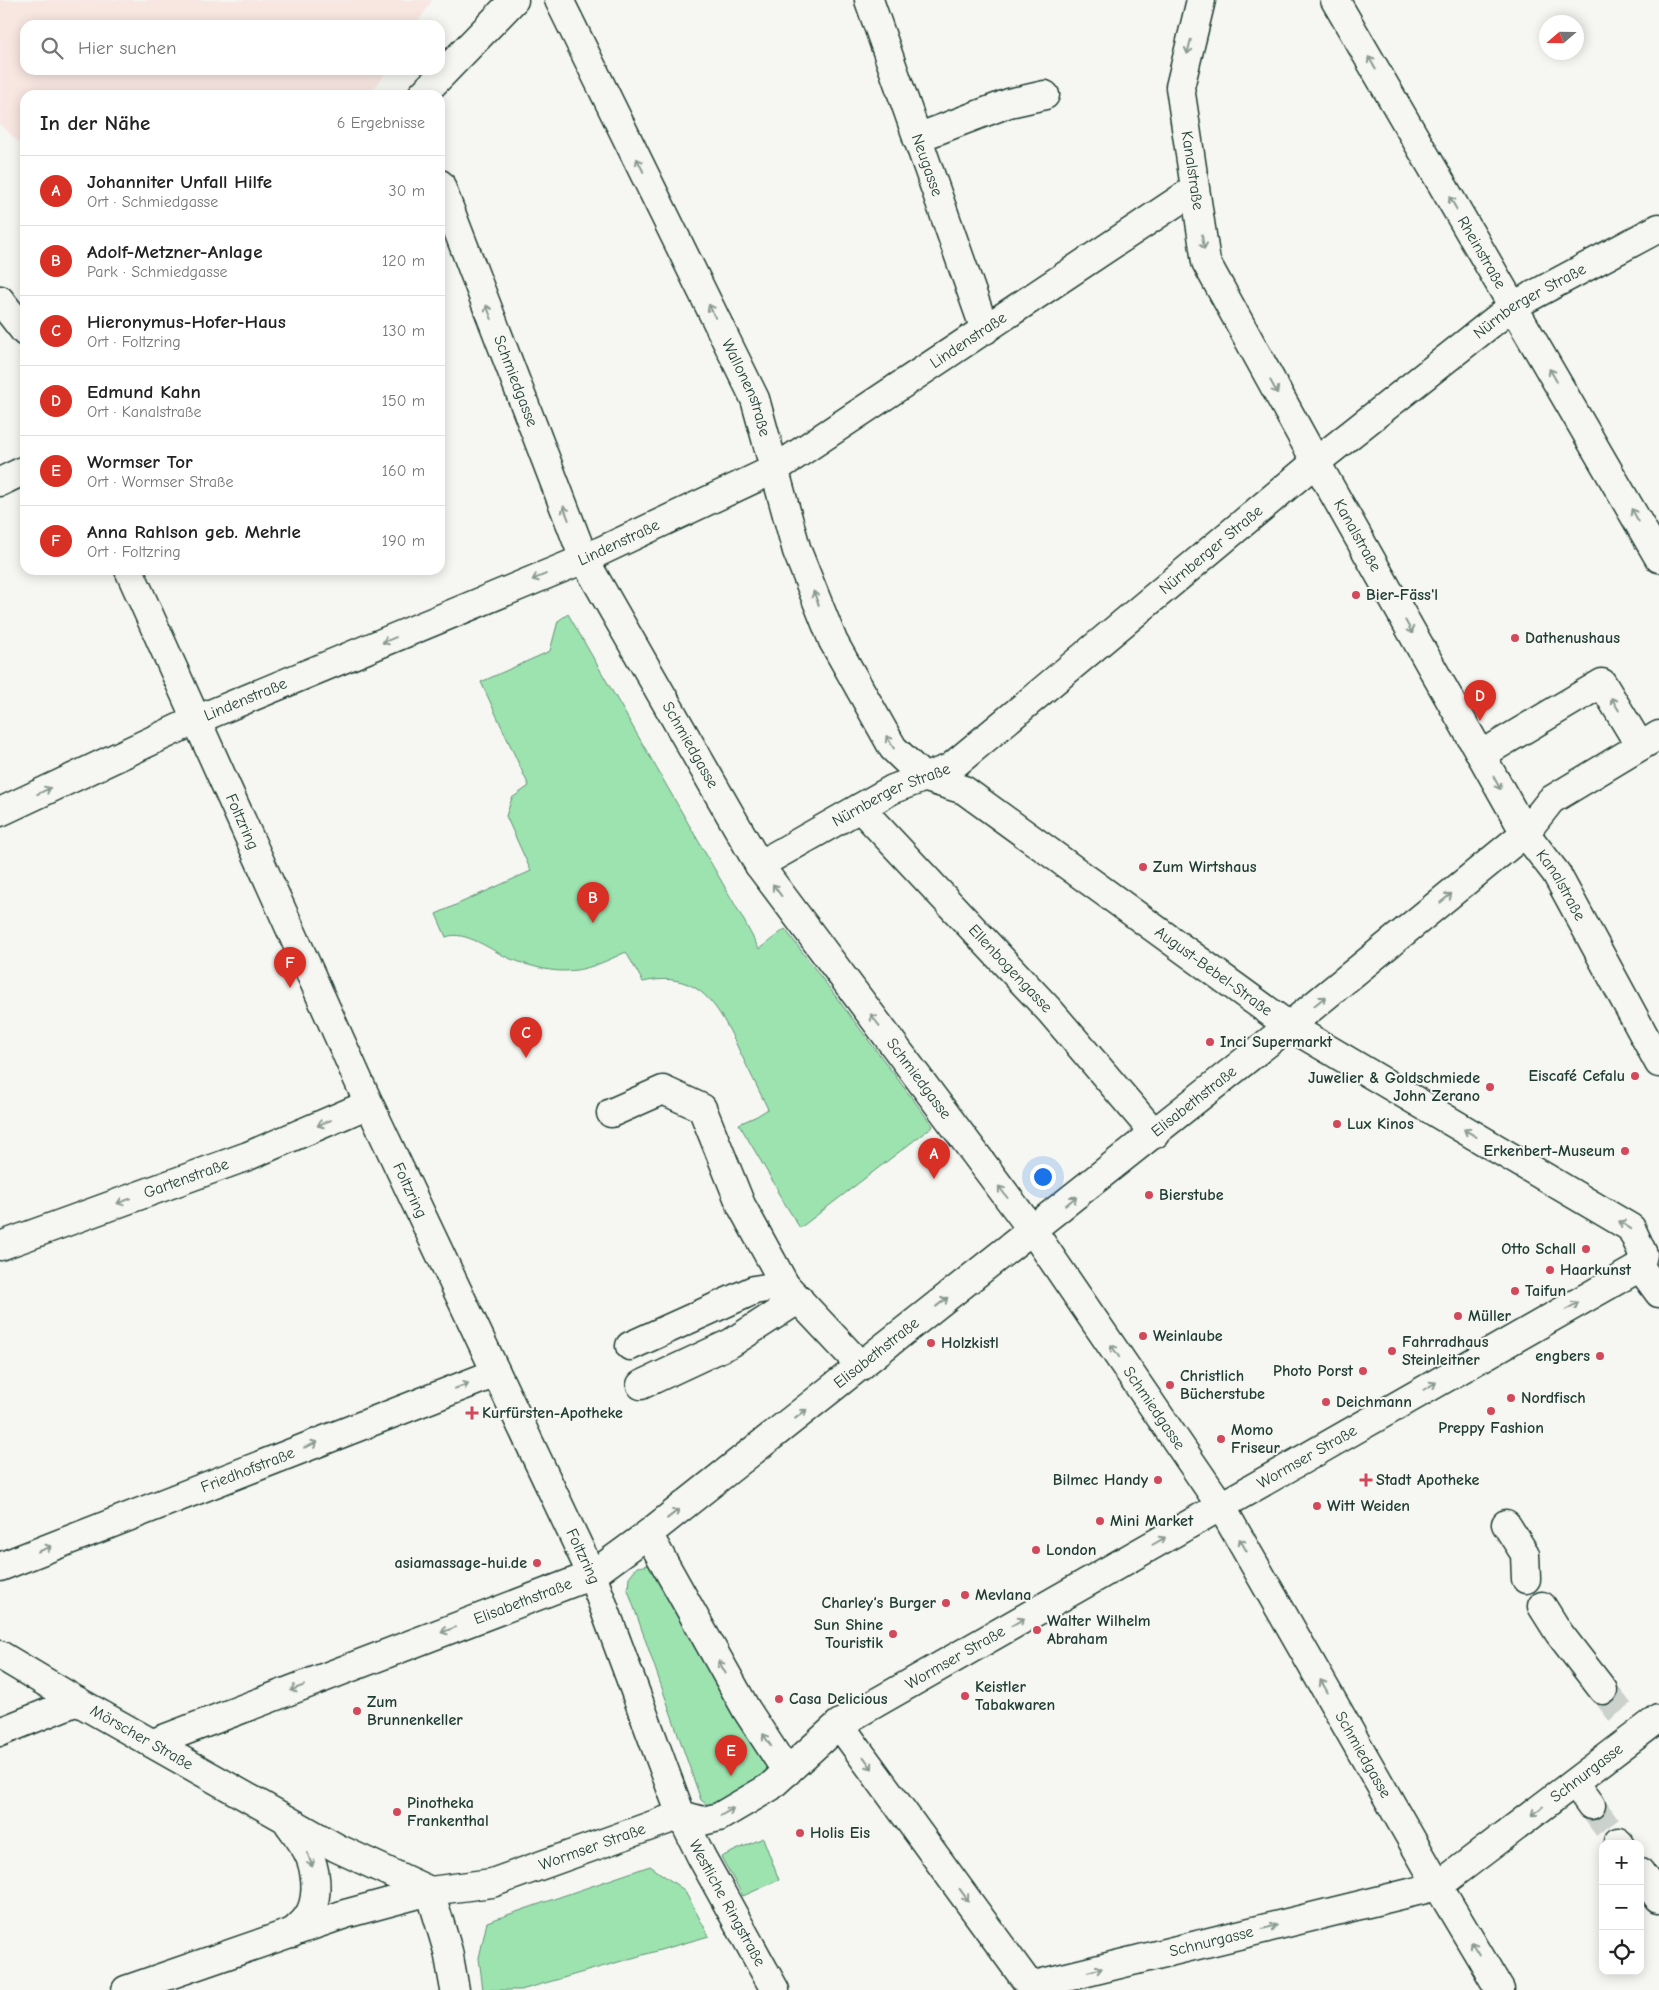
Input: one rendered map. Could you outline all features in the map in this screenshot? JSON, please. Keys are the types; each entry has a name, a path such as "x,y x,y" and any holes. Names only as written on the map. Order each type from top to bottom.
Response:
{"street":[{"path":"445,71 514,0"},
{"name":"Wallonenstraße","path":"559,0 755,399 797,551 832,641 893,748 923,777"},
{"name":"Neugasse","path":"869,0 985,330"},
{"name":"Kanalstraße","path":"1201,0 1180,87 1206,262 1316,462 1525,833 1556,873 1653,1051"},
{"name":"Rheinstraße","path":"1335,0 1659,558"},
{"path":"427,90 441,75"},
{"path":"917,138 1009,103 1046,95"},
{"name":"Lindenstraße","path":"0,812 196,720 584,558 775,469 1194,190"},
{"name":"Schmiedgasse","path":"445,197 584,558 760,865 1033,1231 1221,1506 1438,1886 1500,1990"},
{"name":"Nürnberger Straße","path":"760,865 893,789 950,768 1316,462 1513,306 1659,228"},
{"path":"0,300 20,326"},
{"path":"0,482 20,472"},
{"name":"Foltzring","path":"131,575 369,1104 592,1575 681,1815"},
{"path":"1481,755 1602,683 1649,740"},
{"name":"Elisabethstraße","path":"153,1743 592,1575 648,1534 1033,1231 1289,1026 1525,833 1551,800 1649,740"},
{"name":"August-Bebel-Straße","path":"923,777 964,790 1289,1026 1631,1228 1649,1269"},
{"name":"Ellenbogengasse","path":"860,808 1050,1011 1155,1134"},
{"path":"611,1113 663,1090 702,1108 741,1205 792,1292 861,1366"},
{"name":"Gartenstraße","path":"0,1246 248,1156 369,1104"},
{"path":"1649,1269 1659,1293"},
{"name":"Wormser Straße","path":"126,1990 345,1914 430,1891 492,1883 681,1815 703,1821 719,1817 770,1787 839,1724 1221,1506 1649,1269"},
{"path":"630,1346 754,1290 792,1292"},
{"path":"641,1385 731,1343 792,1292"},
{"name":"Friedhofstraße","path":"0,1566 496,1373"},
{"path":"1506,1524 1525,1554 1526,1579"},
{"path":"648,1534 746,1709 787,1772"},
{"path":"1542,1606 1559,1633 1603,1690"},
{"name":"Mörscher Straße","path":"0,1655 77,1701 349,1854 430,1891"},
{"path":"0,1732 77,1701"},
{"name":"Schnurgasse","path":"839,1724 1030,1986 1438,1886 1575,1782 1633,1728 1659,1718"},
{"path":"1575,1782 1591,1805"},
{"name":"Westliche Ringstraße","path":"681,1815 701,1856 775,1990"},
{"name":"Mörscher Straße","path":"285,1818 301,1840 310,1857 315,1876 314,1900 308,1918 292,1933"},
{"path":"1644,1877 1659,1898"},
{"path":"430,1891 448,1951 455,1990"}],"shaded area":[{"path":"0,0 432,0 419,20 20,20 20,75 384,75 372,90 20,90 20,143 0,124"}],"green space":[{"path":"568,614 759,949 785,929 933,1126 800,1228 739,1124 768,1109 723,1019 715,1006 704,995 693,986 679,981 662,979 643,982 626,952 596,965 572,971 550,970 530,965 511,959 479,942 462,936 446,937 436,914 531,871 506,816 512,798 529,786 481,682 550,651 558,621"},
{"path":"650,1565 662,1569 741,1728 763,1757 767,1767 767,1777 718,1806 709,1806 701,1800 628,1590 629,1577 637,1567"},
{"path":"763,1838 779,1880 743,1896 721,1857"},
{"path":"650,1866 684,1890 709,1936 521,1990 483,1990 479,1958 487,1922"}],"tunnel":[{"path":"1603,1690 1628,1722"},
{"path":"1591,1805 1617,1840"}],"place":[{"name":"Bier-Fäss'l","path":"1356,595"},
{"name":"Dathenushaus","path":"1515,638"},
{"name":"Edmund Kahn","path":"1480,721"},
{"name":"Zum Wirtshaus","path":"1143,867"},
{"name":"Adolf-Metzner-Anlage","path":"593,923"},
{"name":"Anna Rahlson geb. Mehrle","path":"290,988"},
{"name":"Inci Supermarkt","path":"1210,1042"},
{"name":"Hieronymus-Hofer-Haus","path":"526,1058"},
{"name":"Eiscafé Cefalu","path":"1635,1076"},
{"name":"Juwelier & Goldschmiede John Zerano","path":"1490,1087"},
{"name":"Lux Kinos","path":"1337,1124"},
{"name":"Erkenbert-Museum","path":"1625,1151"},
{"name":"Johanniter Unfall Hilfe","path":"934,1179"},
{"name":"Bierstube","path":"1149,1195"},
{"name":"Otto Schall","path":"1586,1249"},
{"name":"Haarkunst","path":"1550,1270"},
{"name":"Taifun","path":"1515,1291"},
{"name":"Müller","path":"1458,1316"},
{"name":"Weinlaube","path":"1143,1336"},
{"name":"Holzkistl","path":"931,1343"},
{"name":"Fahrradhaus Steinleitner","path":"1392,1351"},
{"name":"engbers","path":"1600,1356"},
{"name":"Photo Porst","path":"1363,1371"},
{"name":"Christlich Bücherstube","path":"1170,1385"},
{"name":"Nordfisch","path":"1511,1398"},
{"name":"Deichmann","path":"1326,1402"},
{"name":"Preppy Fashion","path":"1491,1411"},
{"name":"Kurfürsten-Apotheke","path":"472,1413"},
{"name":"Momo Friseur","path":"1221,1439"},
{"name":"Bilmec Handy","path":"1158,1480"},
{"name":"Stadt Apotheke","path":"1366,1480"},
{"name":"Witt Weiden","path":"1317,1506"},
{"name":"Mini Market","path":"1100,1521"},
{"name":"London","path":"1036,1550"},
{"name":"asiamassage-hui.de","path":"537,1563"},
{"name":"Mevlana","path":"965,1595"},
{"name":"Charley‘s Burger","path":"946,1603"},
{"name":"Walter Wilhelm Abraham","path":"1037,1630"},
{"name":"Sun Shine Touristik","path":"893,1634"},
{"name":"Keistler Tabakwaren","path":"965,1696"},
{"name":"Casa Delicious","path":"779,1699"},
{"name":"Zum Brunnenkeller","path":"357,1711"},
{"name":"Wormser Tor","path":"731,1776"},
{"name":"Pinotheka Frankenthal","path":"397,1812"},
{"name":"Holis Eis","path":"800,1833"}]}
